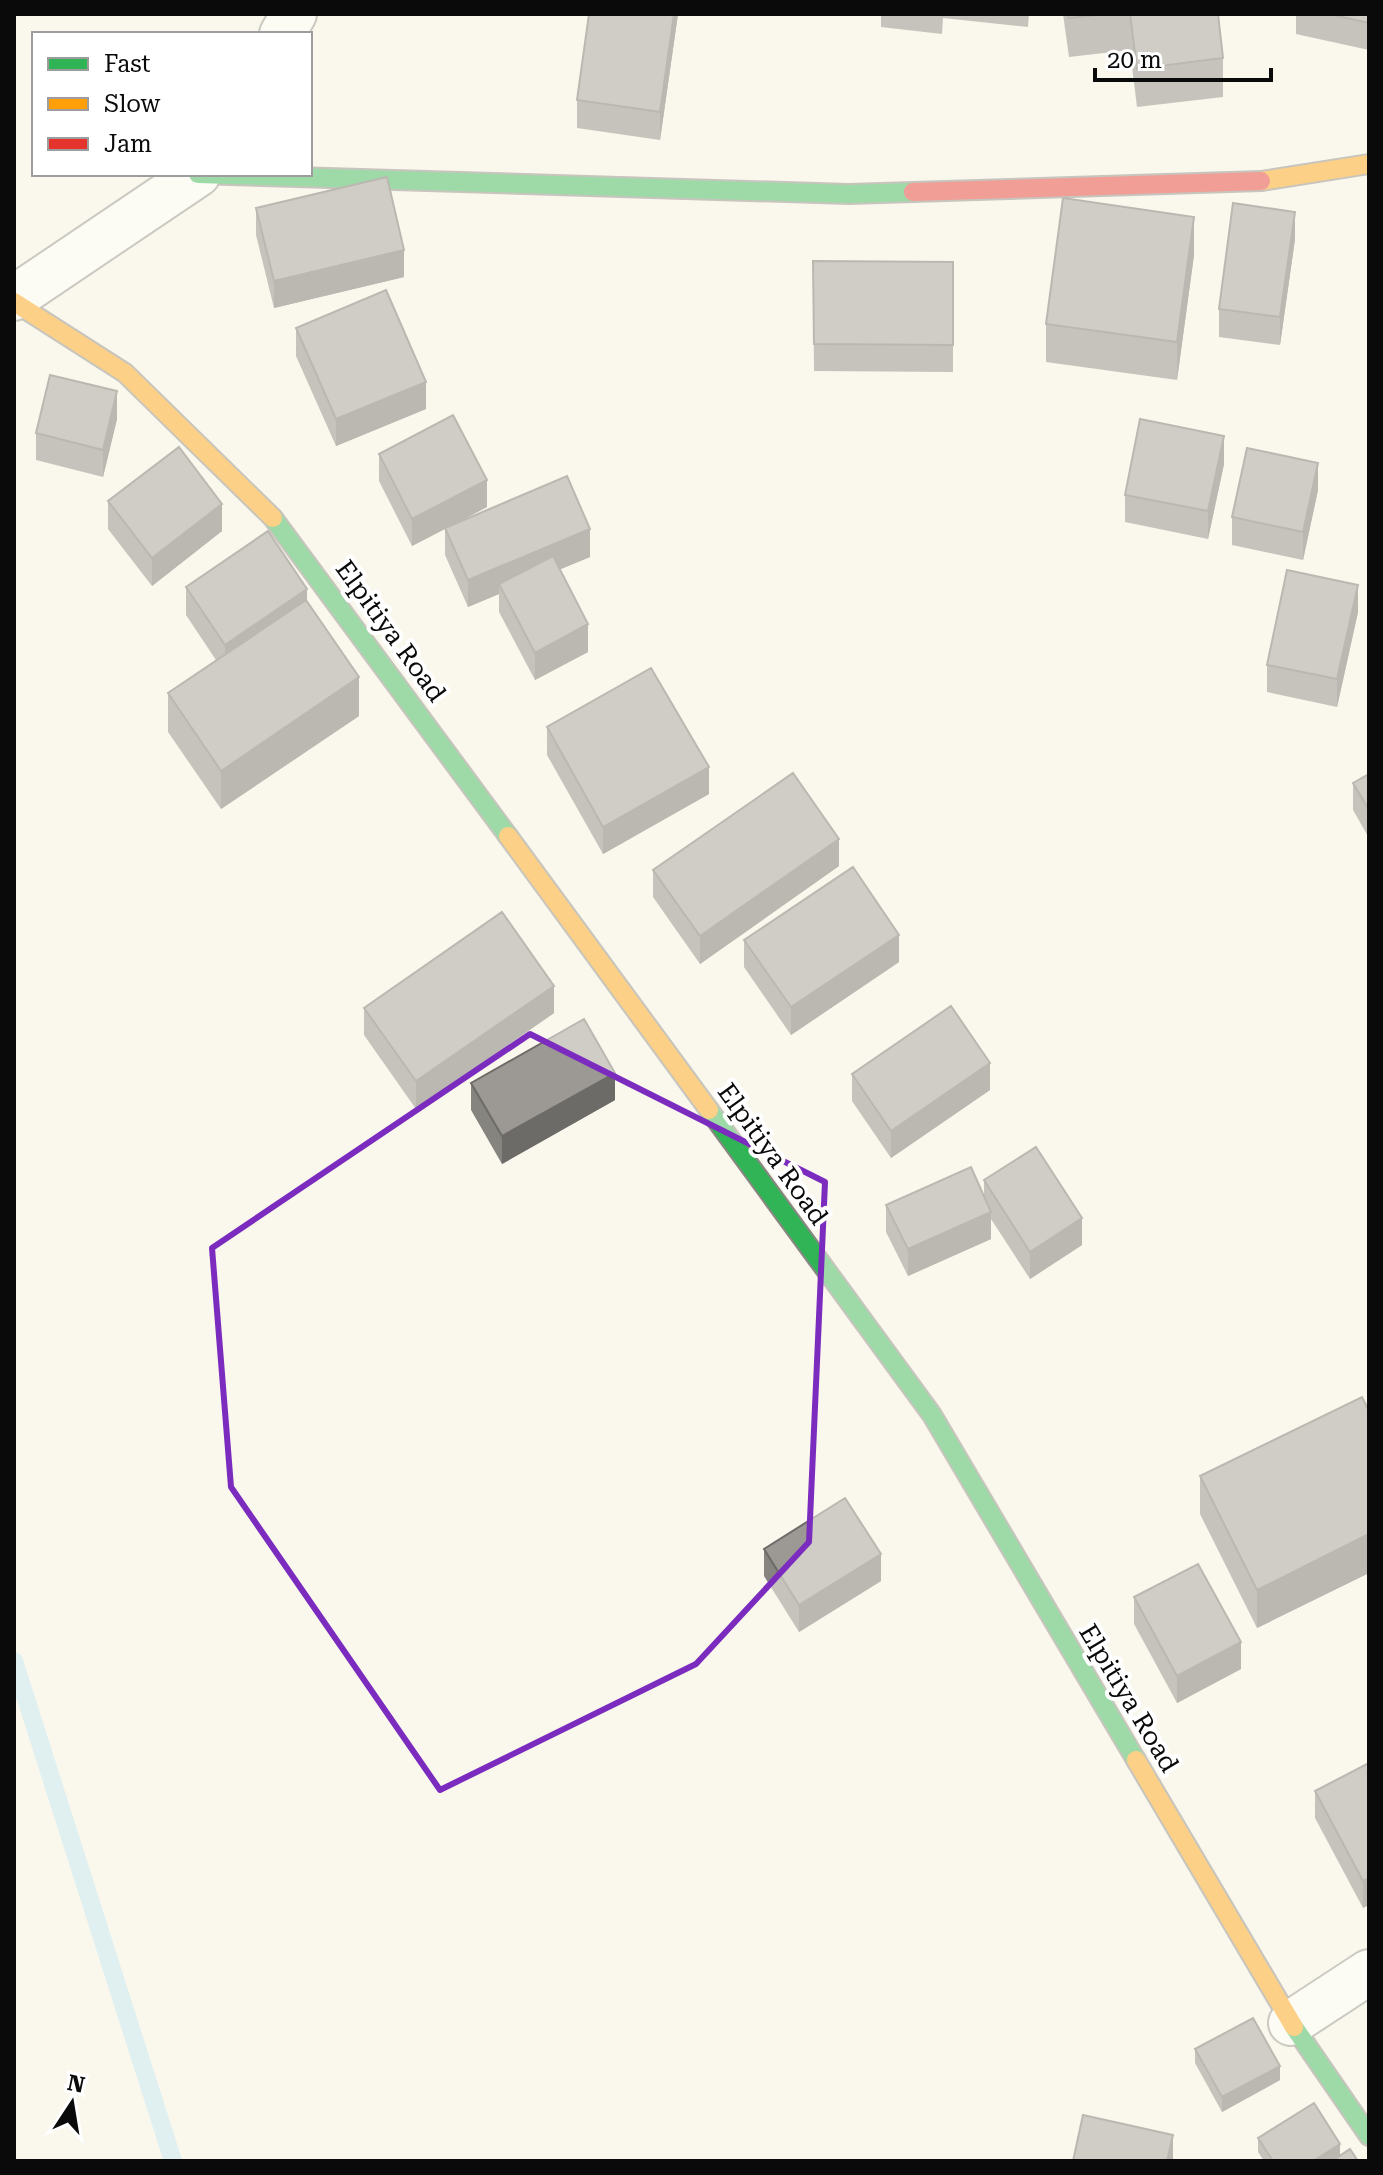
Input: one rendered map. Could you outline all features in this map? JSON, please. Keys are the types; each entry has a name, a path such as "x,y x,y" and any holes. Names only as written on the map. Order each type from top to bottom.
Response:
{"main road":[{"path":"263,176 849,194 1242,184 1369,164"},
{"name":"Elpitiya Road","path":"14,300 125,373 282,526 932,1415 1291,2023 1369,2136"}],"street":[{"path":"283,32 294,14"},
{"path":"14,300 195,176"},
{"path":"1291,2023 1369,1972"}],"highlighted area":[{"path":"530,1034 825,1182 809,1542 696,1664 440,1790 231,1487 212,1248"}],"building":[{"path":"589,14 674,14 660,112 577,100"},
{"path":"1068,14 1109,14 1069,18"},
{"path":"1130,14 1218,14 1223,58 1137,69"},
{"path":"1329,14 1369,14 1369,23"},
{"path":"387,177 404,250 274,281 256,208"},
{"path":"1063,198 1194,217 1177,342 1046,324"},
{"path":"1233,203 1295,212 1280,317 1219,309"},
{"path":"813,261 953,262 953,345 814,344"},
{"path":"386,290 426,382 336,419 296,328"},
{"path":"50,375 117,391 103,450 36,433"},
{"path":"453,415 487,480 412,519 379,454"},
{"path":"1140,419 1224,436 1208,511 1125,495"},
{"path":"179,447 222,504 152,558 108,501"},
{"path":"1247,448 1318,463 1303,532 1232,517"},
{"path":"567,476 590,529 468,580 445,528"},
{"path":"268,531 307,589 225,645 186,587"},
{"path":"553,556 588,624 535,653 499,584"},
{"path":"1287,570 1358,585 1337,679 1267,665"},
{"path":"306,600 359,677 221,771 168,693"},
{"path":"651,668 709,767 603,827 547,727"},
{"path":"793,773 839,839 700,936 653,870"},
{"path":"1369,774 1369,810 1353,783"},
{"path":"853,867 899,935 791,1007 744,940"},
{"path":"502,912 554,986 416,1081 364,1008"},
{"path":"951,1006 990,1063 891,1131 852,1074"},
{"path":"584,1019 615,1073 502,1136 471,1083"},
{"path":"1036,1147 1082,1218 1030,1252 984,1180"},
{"path":"971,1167 991,1212 908,1249 886,1205"},
{"path":"1362,1397 1369,1411 1369,1534 1257,1590 1200,1476"},
{"path":"845,1498 881,1554 799,1605 764,1549"},
{"path":"1198,1564 1241,1642 1177,1676 1134,1597"},
{"path":"1369,1763 1369,1878 1363,1881 1315,1791"},
{"path":"1253,2018 1280,2066 1222,2097 1195,2049"},
{"path":"1314,2103 1340,2144 1313,2161 1273,2161 1258,2138"},
{"path":"1083,2115 1173,2135 1167,2161 1073,2161"},
{"path":"1350,2149 1358,2161 1332,2161"}],"waterway":[{"path":"14,1661 173,2161"}],"traffic: fast":[{"path":"263,176 849,194 913,192"},
{"path":"273,518 508,836"},
{"path":"709,1110 932,1415 1136,1760"},
{"path":"1294,2027 1369,2136"}],"traffic: slow":[{"path":"1261,181 1369,164"},
{"path":"14,302 125,373 273,518"},
{"path":"508,836 709,1110"},
{"path":"1136,1760 1294,2027"}],"traffic: jam":[{"path":"913,192 1261,181"}]}
